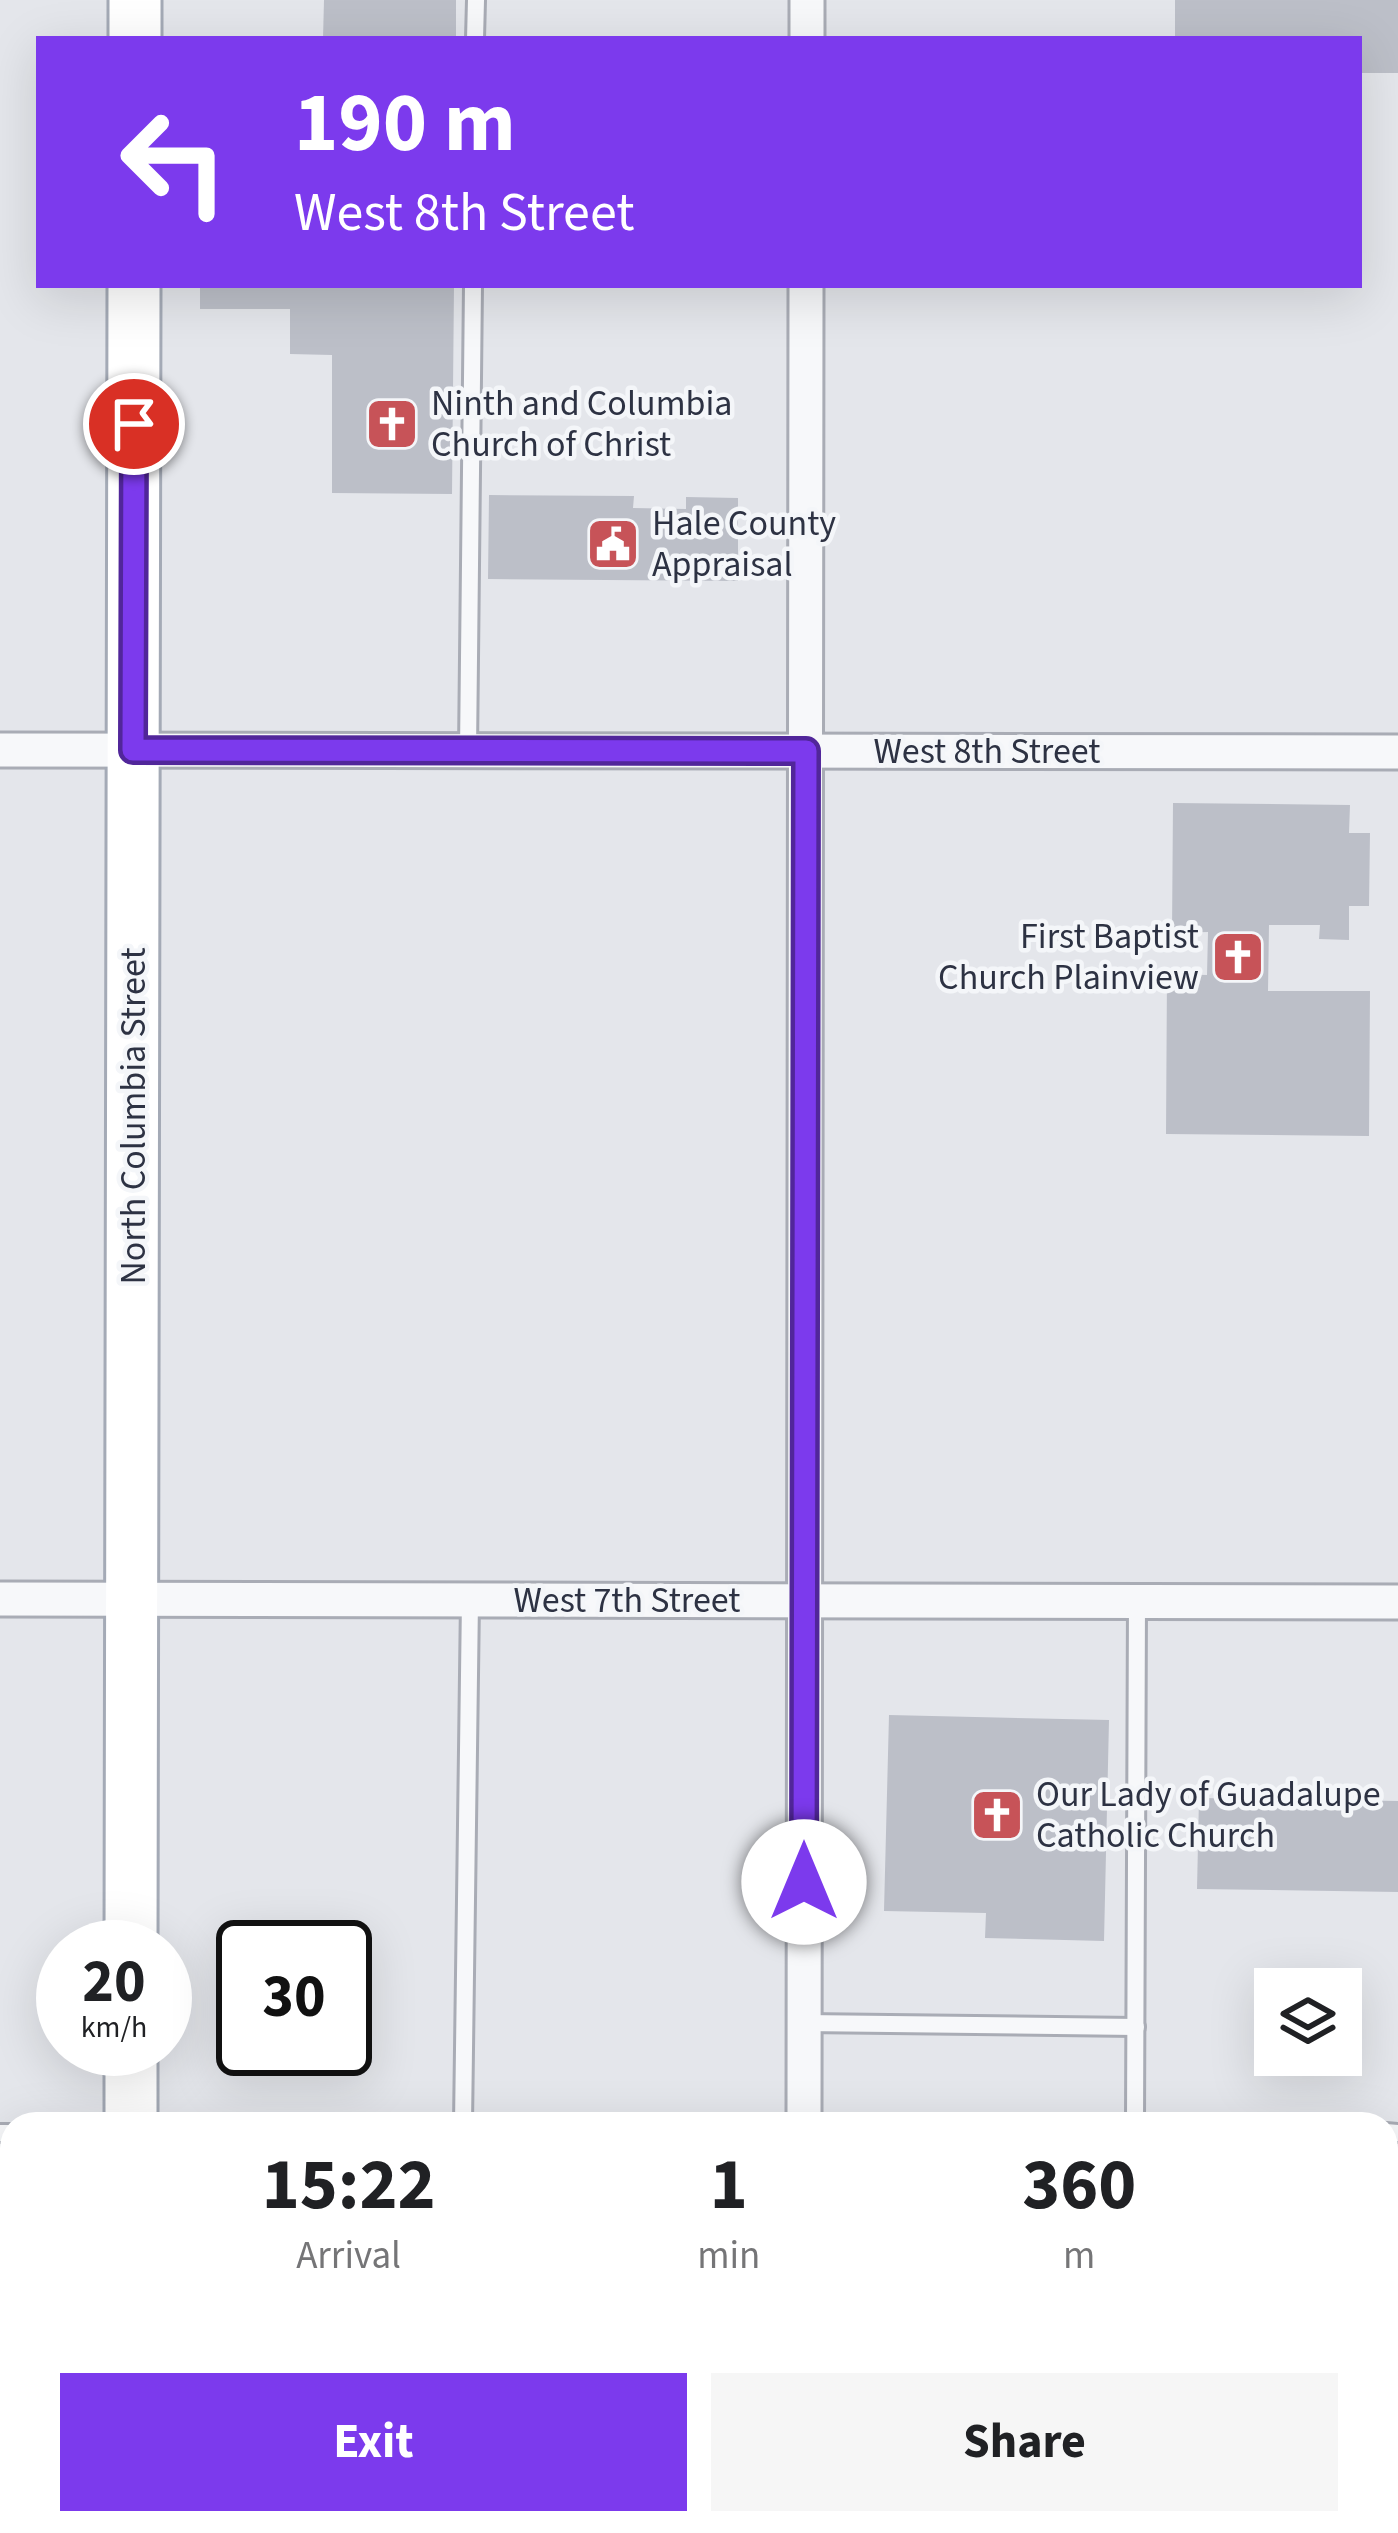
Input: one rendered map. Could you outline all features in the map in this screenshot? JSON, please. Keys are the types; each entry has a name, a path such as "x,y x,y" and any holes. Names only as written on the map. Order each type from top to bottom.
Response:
{"main road":[{"path":"134,36 135,0"},
{"name":"North Columbia Street","path":"131,1920 134,288"},
{"path":"131,2076 131,2112"}],"street":[{"path":"807,0 807,36"},
{"path":"804,2112 806,288"},
{"name":"West 8th Street","path":"0,750 1398,752"},
{"name":"West 7th Street","path":"0,1599 1398,1602"}],"lane":[{"path":"476,0 476,36"},
{"path":"468,751 473,288"},
{"path":"463,2112 470,1600"},
{"path":"1136,2112 1137,1601"},
{"path":"804,2023 1136,2027"}],"building":[{"path":"324,0 456,0 456,36 323,36"},
{"path":"1175,0 1398,0 1398,73 1362,73 1362,36 1175,36"},
{"name":"Ninth and Columbia Church of Christ","path":"200,288 454,288 452,494 332,493 332,355 290,354 290,309 200,309"},
{"name":"Hale County Appraisal","path":"489,495 634,496 633,508 686,509 686,497 738,498 738,581 488,579"},
{"name":"First Baptist Church Plainview","path":"1173,803 1350,805 1349,833 1370,833 1369,906 1349,906 1349,940 1319,939 1320,925 1269,925 1268,991 1370,991 1369,1136 1166,1134 1167,974 1207,975 1208,932 1172,933"},
{"name":"Our Lady of Guadalupe Catholic Church","path":"889,1715 1109,1720 1104,1941 985,1938 986,1913 884,1911"},
{"path":"1199,1798 1398,1801 1398,1892 1197,1889"}],"place":[{"name":"Ninth and Columbia Church of Christ","path":"392,424"},
{"name":"Hale County Appraisal","path":"613,544"},
{"name":"First Baptist Church Plainview","path":"1238,957"},
{"name":"Our Lady of Guadalupe Catholic Church","path":"997,1815"}],"route":[{"path":"134,424 133,750 806,751 804,1882"}]}
